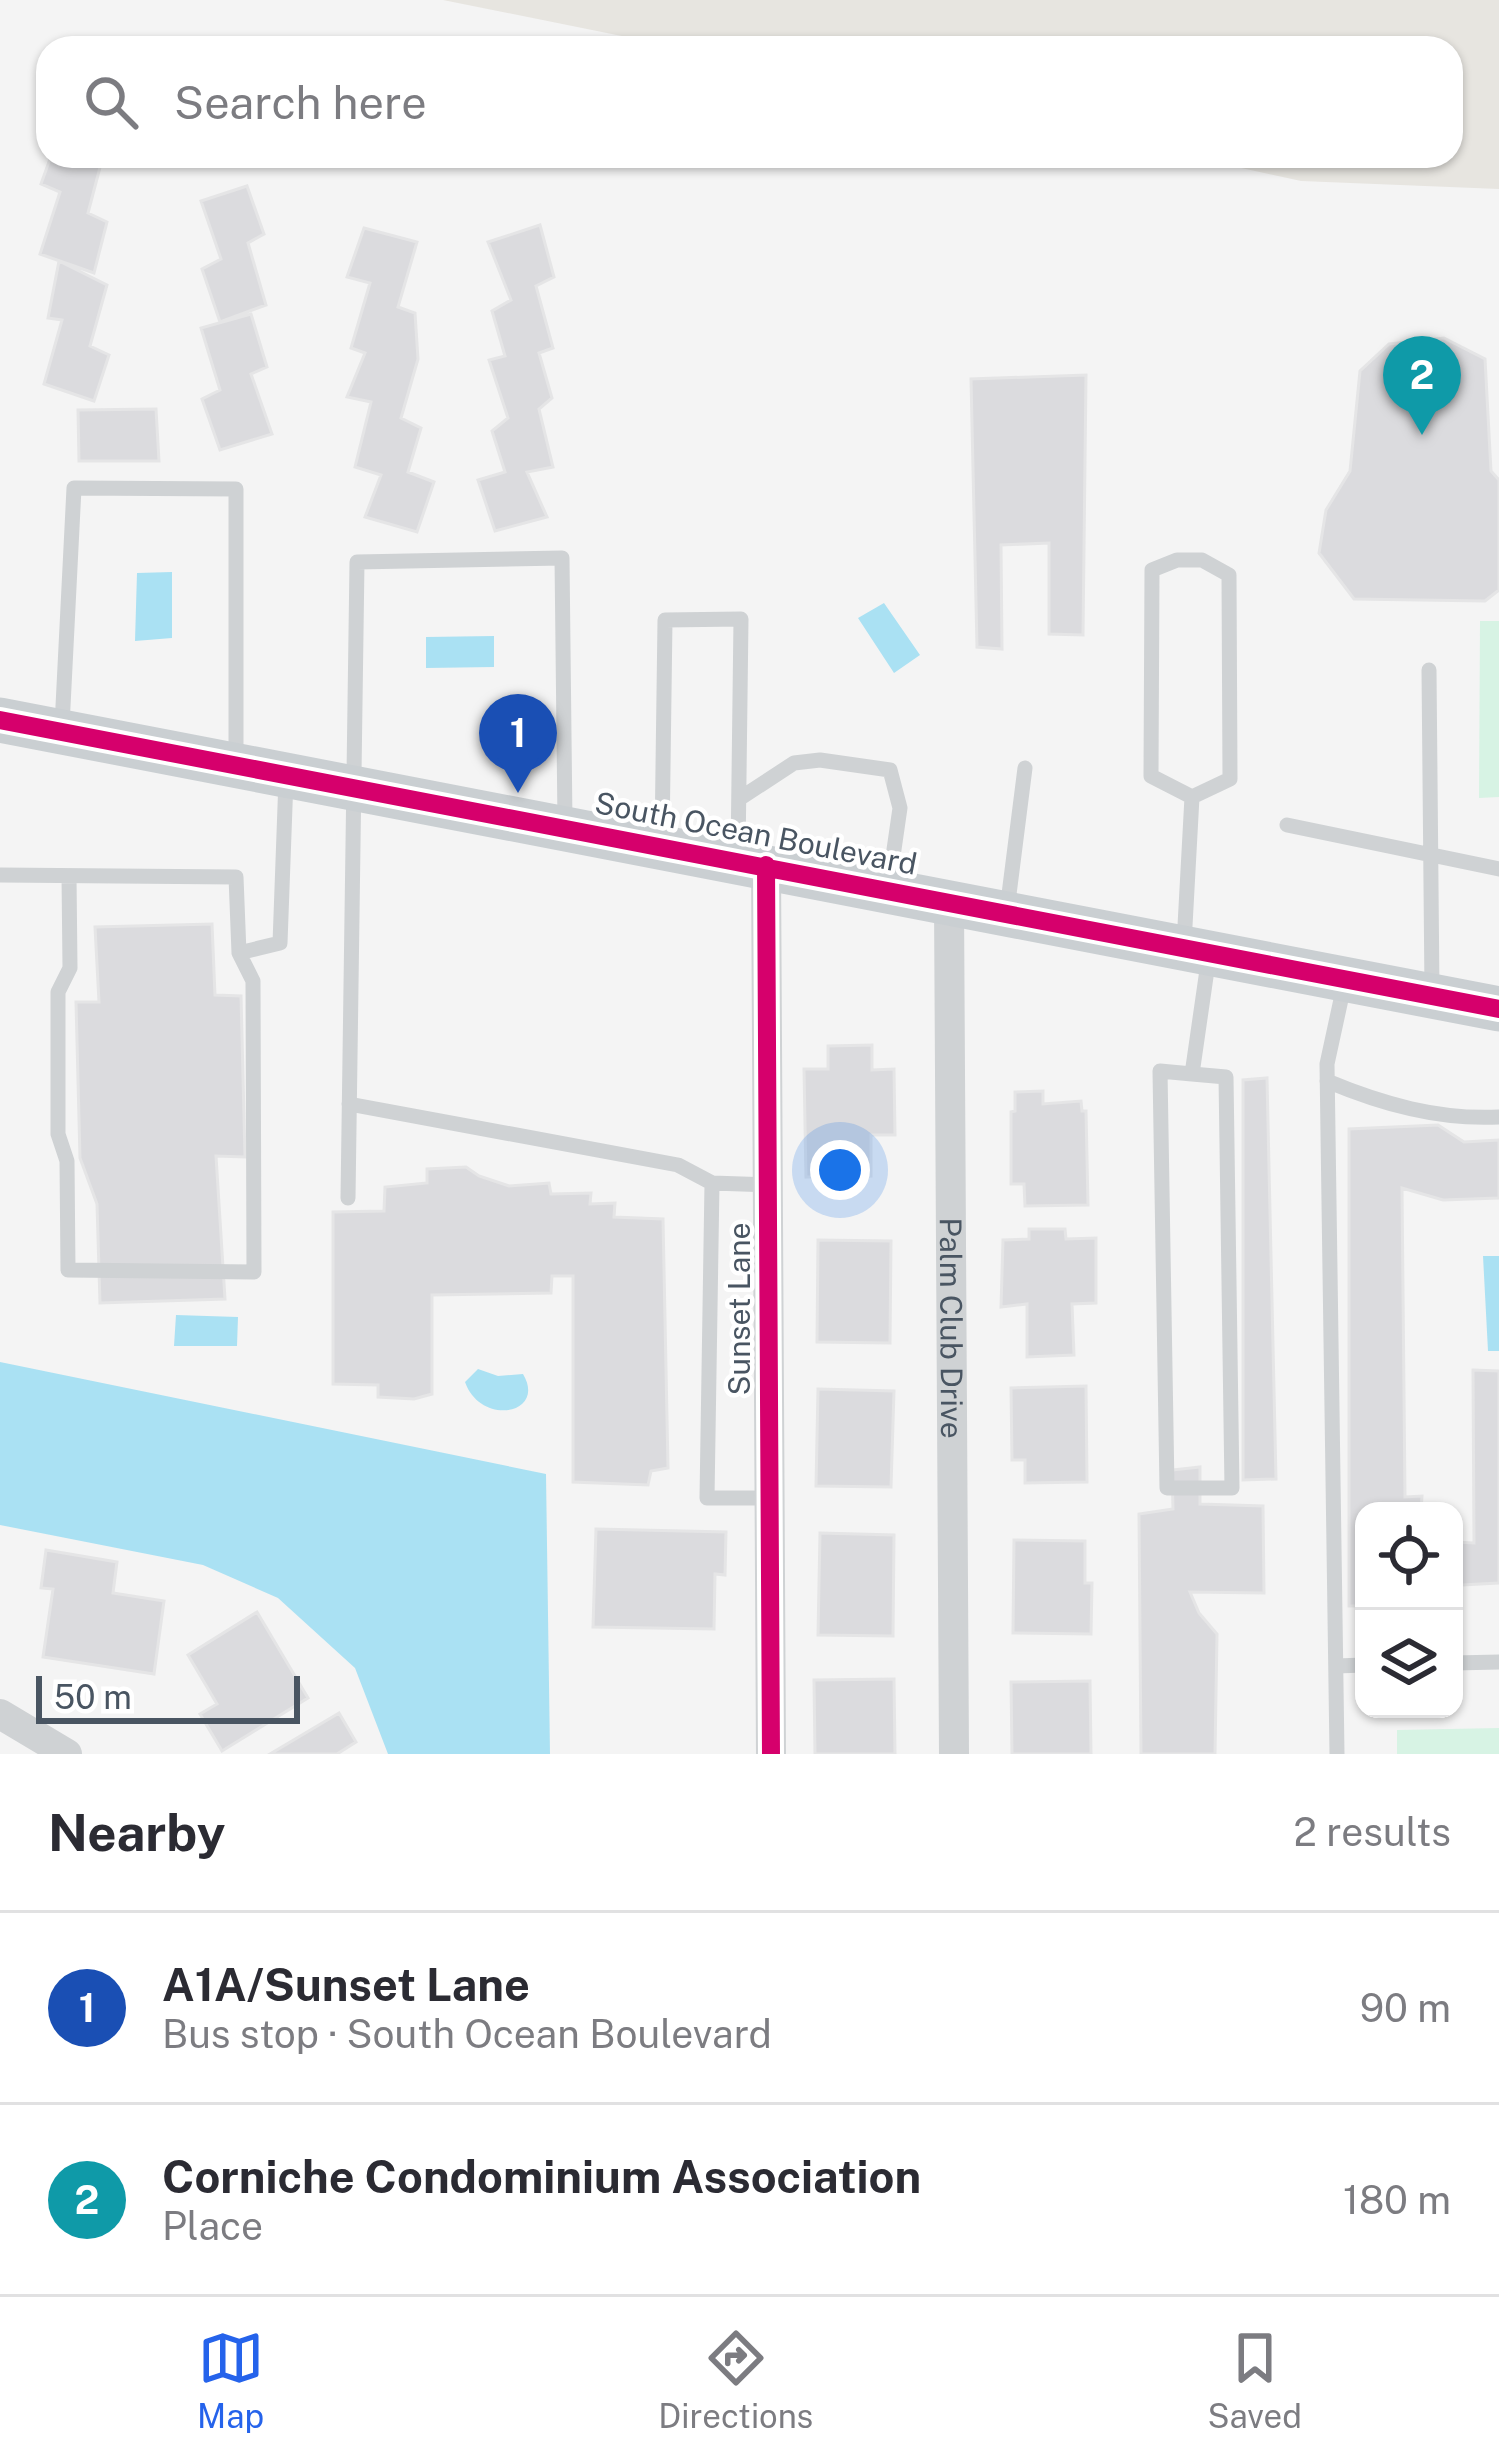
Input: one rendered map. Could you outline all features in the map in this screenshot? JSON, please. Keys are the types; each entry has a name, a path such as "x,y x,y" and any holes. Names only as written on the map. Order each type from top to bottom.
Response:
{"main road":[{"name":"South Ocean Boulevard","path":"0,720 1499,1009"}],"street":[{"name":"Sunset Lane","path":"752,862 768,1185 771,1754"},
{"name":"Palm Club Drive","path":"949,902 954,1754"},
{"path":"0,1714 67,1754"}],"lane":[{"path":"62,732 74,488 236,489 236,764"},
{"path":"348,1198 357,562 562,558 565,826"},
{"path":"1178,560 1202,560 1229,575 1230,779 1192,797 1151,776 1152,570 1178,560"},
{"path":"662,845 665,620 741,619 739,799 752,862"},
{"path":"1429,670 1432,995"},
{"path":"739,799 794,764 820,760 890,770 899,808 888,890"},
{"path":"1006,914 1025,768"},
{"path":"238,953 280,943 286,774"},
{"path":"1192,797 1196,950 1192,1074"},
{"path":"1287,825 1499,869"},
{"path":"0,875 236,877 238,953 253,981 254,1272 68,1270 67,1161 58,1134 58,992 70,968 69,876"},
{"path":"1337,1754 1327,1081 1346,979"},
{"path":"1160,1071 1192,1074 1226,1077 1232,1488 1167,1488 1160,1071"},
{"path":"1327,1081 1372,1100 1431,1114 1499,1118"},
{"path":"349,1104 678,1165 712,1183 768,1185"},
{"path":"712,1183 707,1498 770,1498"},
{"path":"1463,1663 1499,1662"},
{"path":"1336,1666 1355,1665"}],"green space":[{"path":"1480,621 1499,621 1499,797 1479,798"},
{"path":"1499,1728 1499,1754 1397,1754 1397,1730"}],"sand":[{"path":"443,0 1499,0 1499,189 1301,181 1242,168 1463,168 1463,36 622,36"}],"water":[{"path":"172,572 172,638 135,641 137,573"},
{"path":"884,603 920,655 894,673 858,618"},
{"path":"494,636 494,667 426,668 426,637"},
{"path":"1483,1256 1499,1256 1499,1351 1488,1351"},
{"path":"176,1315 238,1317 237,1346 174,1346"},
{"path":"0,1362 546,1474 550,1754 388,1754 355,1668 278,1598 203,1565 0,1525"},
{"path":"478,1369 498,1376 523,1374 526,1398 509,1410 484,1405 465,1382"}],"building":[{"path":"47,168 100,168 88,213 107,222 94,273 40,254 60,192 41,184"},
{"path":"247,186 264,234 248,243 266,305 220,322 202,269 221,259 201,201"},
{"path":"540,225 554,277 536,286 553,348 539,353 552,398 539,409 553,467 527,472 547,517 495,531 478,480 505,472 492,431 508,418 489,360 505,356 492,311 511,300 488,242"},
{"path":"364,228 417,242 398,307 415,313 418,359 401,418 421,428 408,472 434,482 417,532 365,517 381,475 355,467 371,402 347,397 365,353 351,348 370,283 347,277"},
{"path":"59,261 107,285 90,346 109,355 94,401 44,384 62,320 48,318"},
{"path":"251,314 267,367 251,374 272,434 220,450 202,399 220,390 201,328"},
{"path":"1444,338 1485,359 1491,471 1499,480 1499,590 1485,601 1354,599 1319,553 1326,510 1350,471 1360,371 1389,344"},
{"path":"1086,375 1083,635 1049,634 1049,543 1001,545 1002,649 977,647 971,379"},
{"path":"156,409 159,461 79,461 78,410"},
{"path":"212,924 215,995 241,996 245,1157 216,1156 225,1299 100,1303 97,1204 80,1158 76,1002 99,1002 95,927"},
{"path":"872,1045 872,1070 894,1069 895,1135 871,1135 871,1176 806,1177 804,1069 828,1069 828,1046"},
{"path":"1267,1078 1276,1479 1243,1480 1243,1080"},
{"path":"1043,1091 1043,1104 1081,1101 1086,1111 1088,1205 1025,1206 1024,1184 1011,1184 1015,1092"},
{"path":"1438,1125 1464,1142 1499,1140 1499,1198 1443,1200 1402,1188 1405,1497 1422,1496 1422,1502 1355,1502 1355,1606 1349,1606 1349,1129"},
{"path":"466,1167 509,1186 549,1183 551,1194 591,1193 590,1204 615,1203 614,1217 663,1219 668,1468 651,1471 648,1485 573,1482 573,1276 552,1276 551,1293 432,1295 432,1394 414,1399 378,1397 378,1385 333,1384 333,1212 384,1211 385,1187 427,1183 427,1169"},
{"path":"1029,1229 1065,1229 1066,1239 1096,1238 1096,1303 1072,1304 1074,1355 1027,1357 1027,1304 1001,1307 1003,1240 1029,1239"},
{"path":"818,1240 891,1241 890,1343 817,1342"},
{"path":"1473,1370 1499,1371 1499,1583 1463,1585 1463,1542 1474,1543"},
{"path":"1086,1386 1087,1482 1025,1483 1025,1460 1012,1460 1011,1388"},
{"path":"818,1389 894,1391 891,1487 816,1486"},
{"path":"1200,1467 1200,1504 1263,1506 1264,1593 1190,1592 1199,1613 1217,1634 1215,1754 1141,1754 1139,1514 1173,1509 1172,1470"},
{"path":"596,1529 726,1532 725,1575 715,1574 714,1629 593,1627"},
{"path":"820,1533 894,1535 893,1636 818,1635"},
{"path":"1014,1540 1085,1541 1085,1583 1092,1583 1091,1634 1013,1633"},
{"path":"46,1550 117,1562 113,1593 164,1601 154,1674 43,1657 53,1589 41,1588"},
{"path":"257,1612 308,1698 222,1751 200,1714 217,1704 188,1655"},
{"path":"894,1679 895,1754 815,1754 814,1680"},
{"path":"1090,1681 1091,1754 1012,1754 1011,1682"},
{"path":"339,1713 356,1742 337,1754 270,1754"}],"cycle path":[{"path":"0,720 1499,1009"},
{"path":"766,865 771,1754"}],"place":[{"name":"Corniche Condominium Association","path":"1422,435"},
{"name":"A1A/Sunset Lane","path":"518,793"}]}
